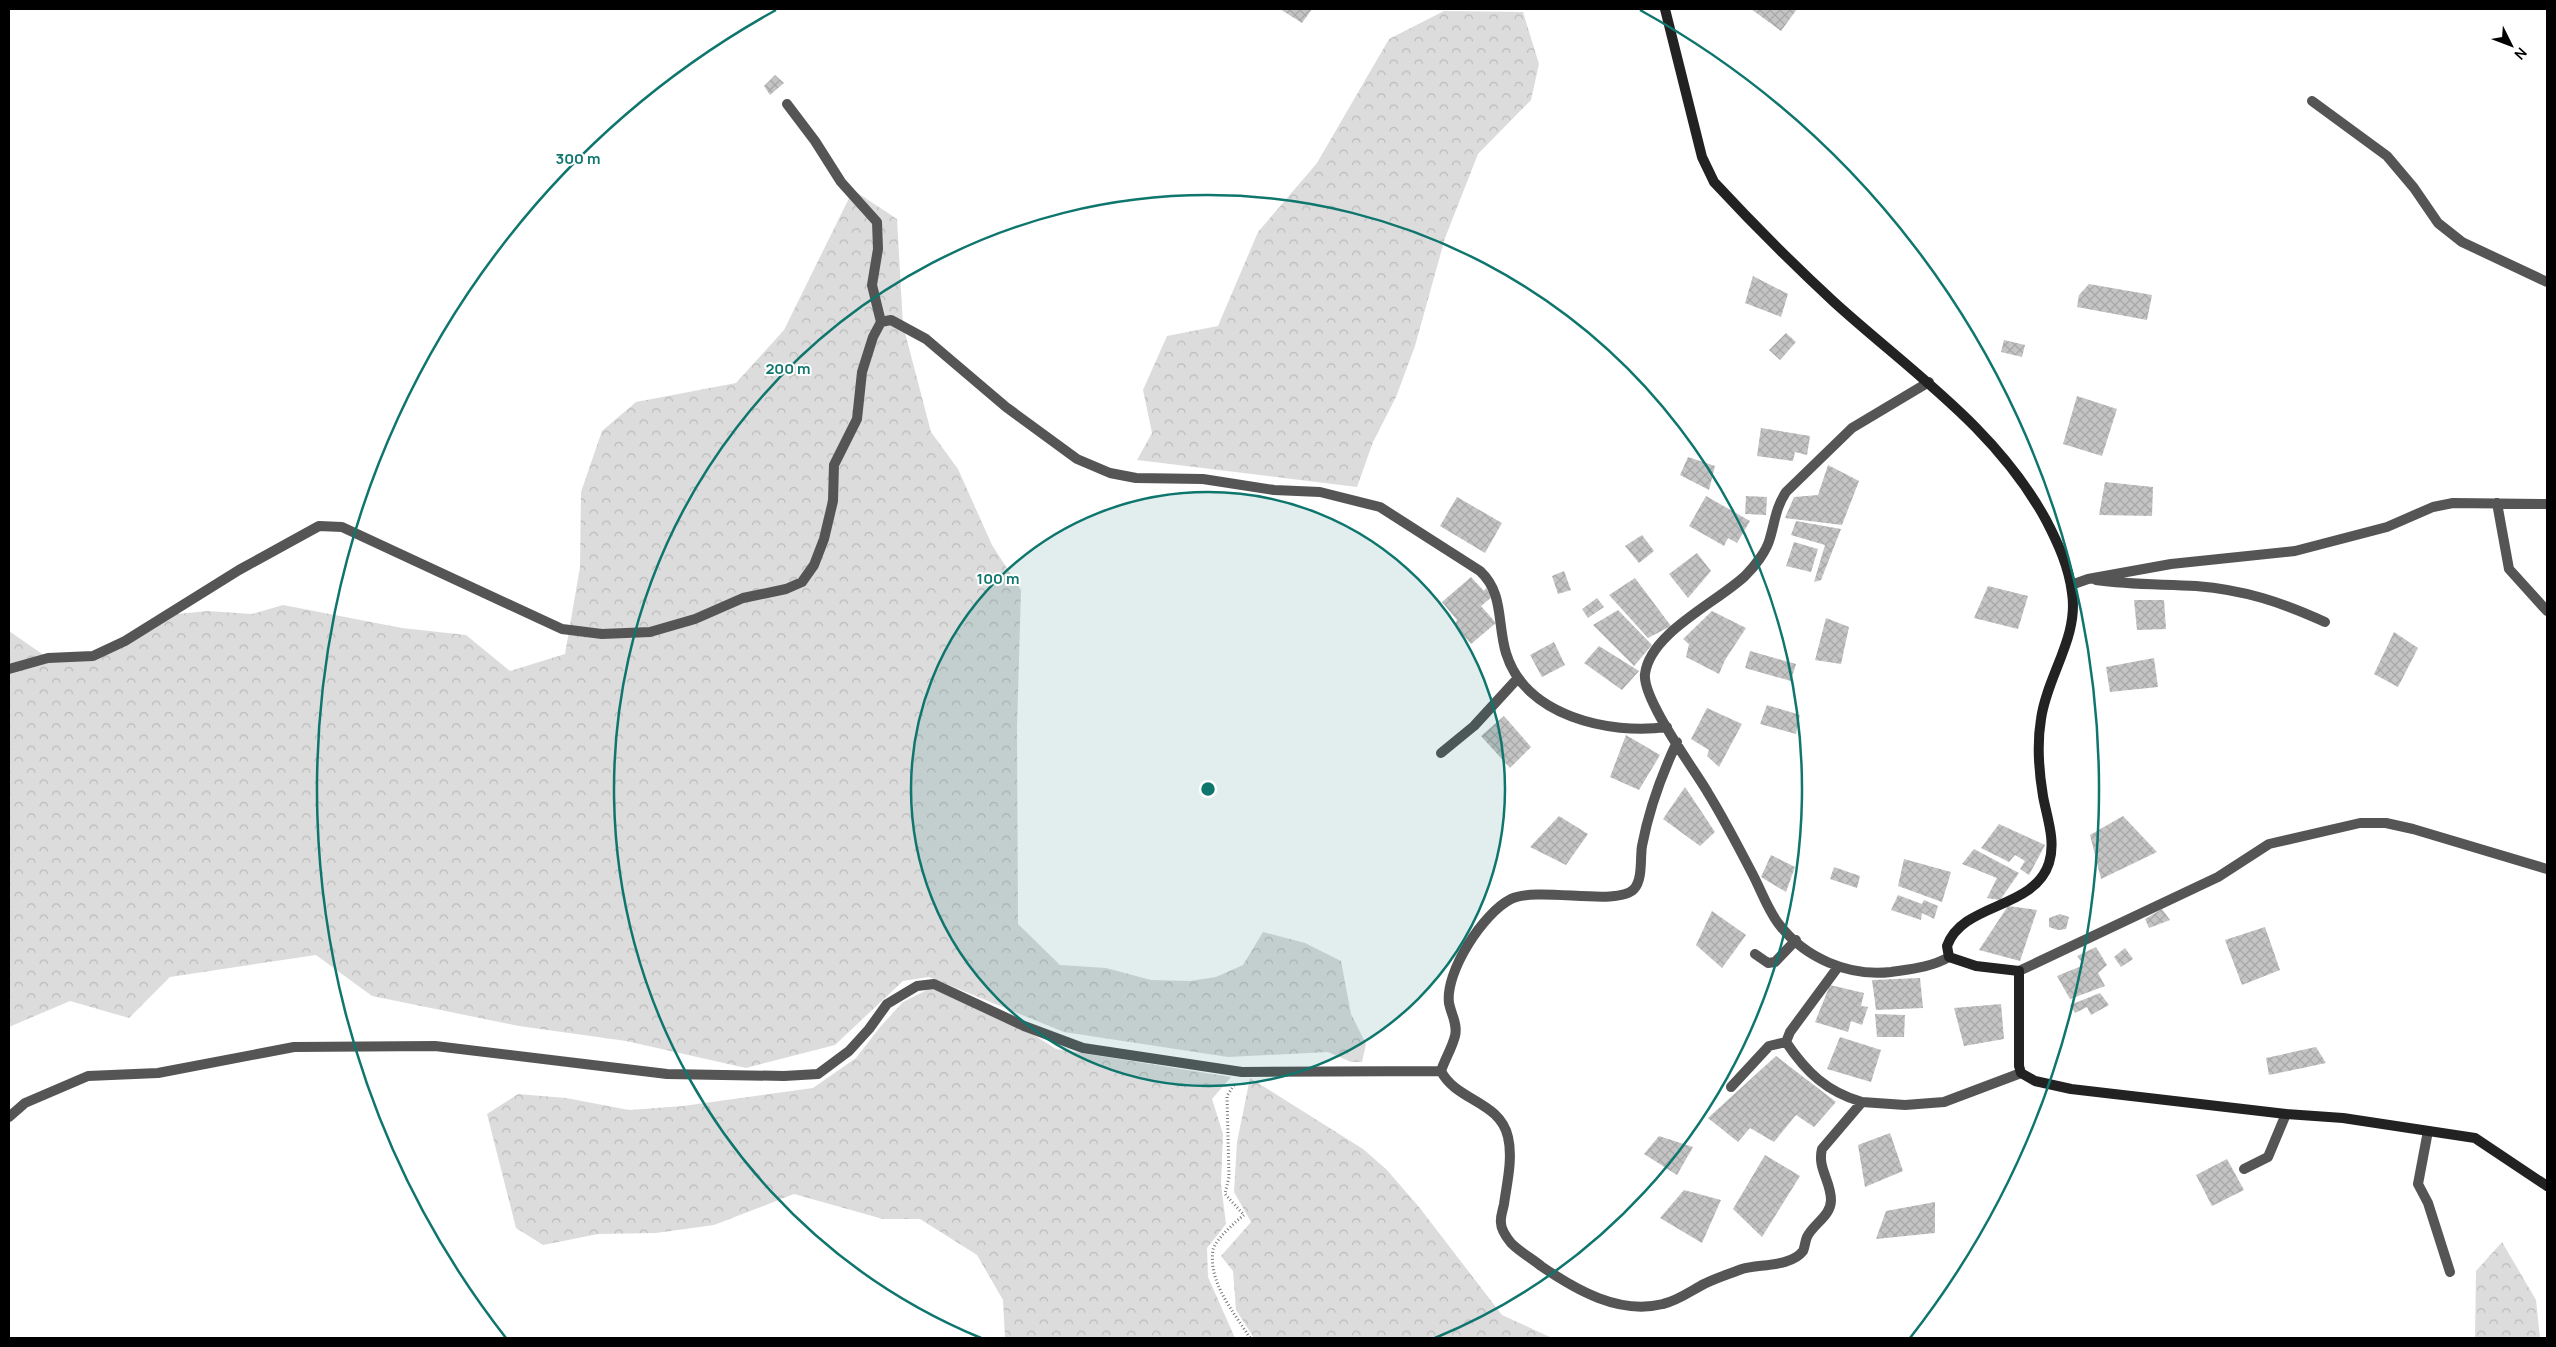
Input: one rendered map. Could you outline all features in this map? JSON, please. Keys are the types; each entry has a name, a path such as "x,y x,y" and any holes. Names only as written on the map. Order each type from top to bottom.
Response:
{"street":[{"path":"1665,9 1702,157 1714,182 1834,302 1930,382 2006,458 2032,495 2056,540 2073,594 2071,626 2063,654 2048,692 2041,719 2039,757 2043,794 2050,826 2051,852 2048,866 2038,881 2024,893 1957,929 1947,946 1949,957"},
{"path":"2312,101 2387,156 2414,188 2438,223 2462,242 2547,282"},
{"path":"9,669 48,658 93,656 125,642 240,570 319,526 342,528 562,629 602,634 650,632 695,619 742,598 786,589 802,582 814,565 824,539 833,501 834,465 857,419 862,372 873,337 882,322 872,285 878,249 877,222 841,182 815,141 787,104"},
{"path":"882,322 891,320 926,339 1006,407 1077,459 1110,473 1136,478 1203,479 1274,490 1320,492 1380,507 1480,571 1490,581 1498,600 1500,628 1512,671 1537,699 1584,720 1613,728 1642,730 1667,727"},
{"path":"1930,382 1871,415 1852,428 1830,448 1786,492 1778,503 1770,540 1747,574 1722,596 1670,634 1656,649 1646,666 1645,678 1649,698 1709,795 1779,925 1796,940 1821,959 1838,968 1858,973 1884,973 1938,963 1949,957 1976,966 2019,971 2218,877 2270,844 2360,823 2386,823 2413,829 2547,869"},
{"path":"2070,585 2088,578 2171,564 2295,551 2387,527 2433,507 2453,503 2547,504"},
{"path":"2497,503 2509,569 2547,611"},
{"path":"2088,578 2132,585 2196,586 2238,592 2278,601 2325,622"},
{"path":"1441,753 1474,726 1518,678"},
{"path":"1441,1071 1455,1035 1455,1023 1449,1002 1450,985 1460,958 1474,936 1499,908 1512,899 1563,894 1613,897 1628,894 1634,889 1639,879 1641,851 1650,808 1677,742"},
{"path":"1755,954 1768,963 1775,962 1796,940"},
{"path":"1786,1042 1790,1032 1838,968"},
{"path":"2019,971 2018,1066 2021,1073 2036,1081 2071,1089 2286,1114 2343,1118 2475,1138 2547,1186"},
{"path":"9,1118 25,1104 88,1076 158,1073 294,1047 435,1046 667,1074 784,1076 818,1074 855,1044 870,1029 887,1004 917,986 934,984 1024,1026 1083,1048 1242,1072 1441,1071"},
{"path":"1786,1042 1802,1066 1814,1078 1846,1098 1862,1102 1906,1105 1944,1102 2021,1073"},
{"path":"1731,1087 1768,1046 1786,1042"},
{"path":"1441,1071 1453,1088 1491,1110 1503,1122 1510,1150 1501,1223 1510,1242 1560,1279 1601,1299 1633,1307 1646,1308 1665,1304 1706,1283 1744,1269 1788,1260 1797,1256 1803,1250 1806,1238 1828,1212 1831,1201 1821,1168 1820,1158 1822,1149 1862,1102"},
{"path":"2244,1169 2268,1157 2286,1114"},
{"path":"2428,1131 2418,1184 2428,1203 2450,1272"}],"path":[{"path":"1242,1072 1227,1096 1229,1177 1225,1194 1244,1215 1232,1225 1213,1249 1214,1278 1250,1338"}],"green space":[{"path":"1444,11 1523,12 1539,64 1531,100 1478,154 1445,238 1415,346 1396,397 1373,442 1357,487 1137,460 1152,433 1143,390 1167,336 1218,326 1258,232 1317,163 1389,39"},
{"path":"853,190 897,219 903,325 931,432 958,469 992,545 1021,590 1017,727 1018,924 1060,965 1106,968 1151,980 1190,981 1216,977 1243,965 1263,932 1305,943 1341,961 1351,1014 1366,1044 1362,1062 1351,1062 1328,1052 1228,1057 1064,1032 929,977 903,981 835,1045 746,1068 626,1041 519,1026 372,996 316,955 170,977 129,1018 70,1001 9,1027 9,631 48,658 93,656 167,615 208,611 252,614 283,605 402,628 466,635 510,671 565,654 580,567 581,492 602,431 636,402 736,383 784,330"},
{"path":"931,988 957,995 1018,1025 1056,1049 1231,1077 1212,1099 1223,1134 1221,1184 1226,1224 1207,1248 1208,1277 1235,1338 1005,1338 1003,1300 977,1255 920,1219 883,1219 794,1194 714,1225 656,1233 598,1234 543,1245 516,1228 487,1114 518,1094 566,1098 629,1110 683,1106 813,1088 856,1058 880,1027 903,1002"},
{"path":"1250,1078 1363,1149 1386,1169 1419,1207 1502,1315 1552,1338 1254,1338 1236,1310 1233,1271 1221,1256 1251,1222 1234,1192 1237,1142"},
{"path":"2502,1242 2536,1300 2540,1338 2475,1338 2476,1271"}],"building":[{"path":"1280,9 1312,9 1302,23"},
{"path":"1751,9 1797,9 1781,31"},
{"path":"775,75 784,83 770,95 764,86"},
{"path":"1753,276 1788,294 1781,317 1745,303"},
{"path":"2089,284 2152,295 2147,320 2077,307 2079,295"},
{"path":"1786,333 1796,342 1780,360 1769,350"},
{"path":"2004,340 2025,345 2022,357 2001,352"},
{"path":"2077,396 2117,409 2102,456 2063,444"},
{"path":"1761,428 1810,436 1807,455 1795,452 1793,461 1757,456"},
{"path":"1688,457 1715,466 1709,490 1680,475"},
{"path":"1828,465 1859,481 1842,525 1785,518 1794,497 1818,495"},
{"path":"2105,482 2153,487 2152,516 2099,515"},
{"path":"1706,496 1750,521 1737,543 1728,538 1724,546 1689,526"},
{"path":"1746,496 1767,497 1766,515 1745,514"},
{"path":"1457,497 1502,523 1485,553 1440,526"},
{"path":"1796,521 1841,529 1821,580 1814,582 1825,545 1791,535"},
{"path":"1642,535 1654,551 1639,563 1625,546"},
{"path":"1794,542 1818,549 1811,572 1786,566"},
{"path":"1697,553 1711,571 1688,598 1669,574"},
{"path":"1564,571 1571,590 1558,594 1552,576"},
{"path":"1471,577 1484,591 1486,588 1493,596 1481,606 1496,623 1471,644 1455,625 1457,620 1442,602"},
{"path":"1635,578 1671,626 1648,638 1609,595"},
{"path":"1988,586 2028,596 2018,629 1974,618"},
{"path":"1597,598 1604,607 1588,618 1582,609"},
{"path":"2134,600 2164,600 2166,629 2137,630"},
{"path":"1618,610 1652,645 1634,666 1593,625"},
{"path":"1712,611 1746,628 1725,660 1719,674 1686,657 1689,644 1683,639"},
{"path":"1826,618 1849,627 1841,664 1815,660"},
{"path":"2394,632 2418,648 2398,687 2374,674"},
{"path":"1554,642 1565,665 1542,677 1530,655"},
{"path":"1599,646 1639,671 1622,690 1584,663"},
{"path":"1750,651 1796,664 1791,681 1745,668"},
{"path":"2154,658 2158,687 2110,692 2106,667"},
{"path":"1767,705 1800,715 1796,734 1760,724"},
{"path":"1707,708 1742,724 1719,767 1707,756 1709,750 1691,739"},
{"path":"1504,716 1531,747 1510,768 1481,736"},
{"path":"1626,735 1660,755 1639,790 1610,777"},
{"path":"1685,787 1715,832 1700,846 1663,819"},
{"path":"1559,816 1588,834 1566,865 1530,847"},
{"path":"2123,816 2157,852 2101,879 2090,835"},
{"path":"1999,824 2045,845 2029,875 2020,869 2025,861 2015,855 2009,862 1981,848"},
{"path":"1974,849 2019,873 2000,900 1987,898 1997,878 1962,864"},
{"path":"1771,855 1795,867 1786,892 1761,877"},
{"path":"1904,859 1951,872 1942,902 1898,886"},
{"path":"1834,867 1860,876 1857,888 1830,879"},
{"path":"1898,895 1922,904 1924,900 1938,906 1934,919 1922,913 1921,920 1891,910"},
{"path":"2008,906 2037,910 2020,961 1979,950"},
{"path":"2162,909 2170,920 2149,928 2145,919"},
{"path":"1712,911 1746,935 1722,968 1696,945"},
{"path":"2060,914 2069,917 2066,929 2058,930 2049,927 2049,918"},
{"path":"2265,927 2280,970 2242,985 2225,940"},
{"path":"2096,947 2107,965 2098,973 2105,986 2070,999 2057,976 2084,965 2077,956"},
{"path":"2125,948 2133,959 2121,967 2114,957"},
{"path":"1920,978 1923,1008 1876,1010 1872,980"},
{"path":"1830,985 1864,993 1861,1006 1868,1007 1862,1025 1851,1021 1848,1032 1815,1022"},
{"path":"2100,993 2109,1005 2091,1015 2087,1007 2075,1013 2070,1005"},
{"path":"2001,1004 2004,1039 1964,1046 1954,1008"},
{"path":"1875,1014 1905,1015 1904,1037 1877,1037"},
{"path":"1840,1037 1881,1050 1871,1082 1827,1069"},
{"path":"2316,1047 2326,1063 2269,1075 2266,1058"},
{"path":"1776,1056 1836,1102 1814,1127 1796,1115 1774,1142 1750,1128 1738,1142 1708,1118"},
{"path":"1890,1133 1903,1171 1865,1187 1858,1145"},
{"path":"1659,1136 1693,1147 1677,1175 1644,1154"},
{"path":"1765,1155 1800,1176 1762,1237 1733,1209"},
{"path":"2227,1159 2244,1190 2212,1206 2196,1175"},
{"path":"1684,1190 1721,1200 1702,1243 1660,1218"},
{"path":"1935,1202 1935,1233 1876,1239 1886,1211"}]}
